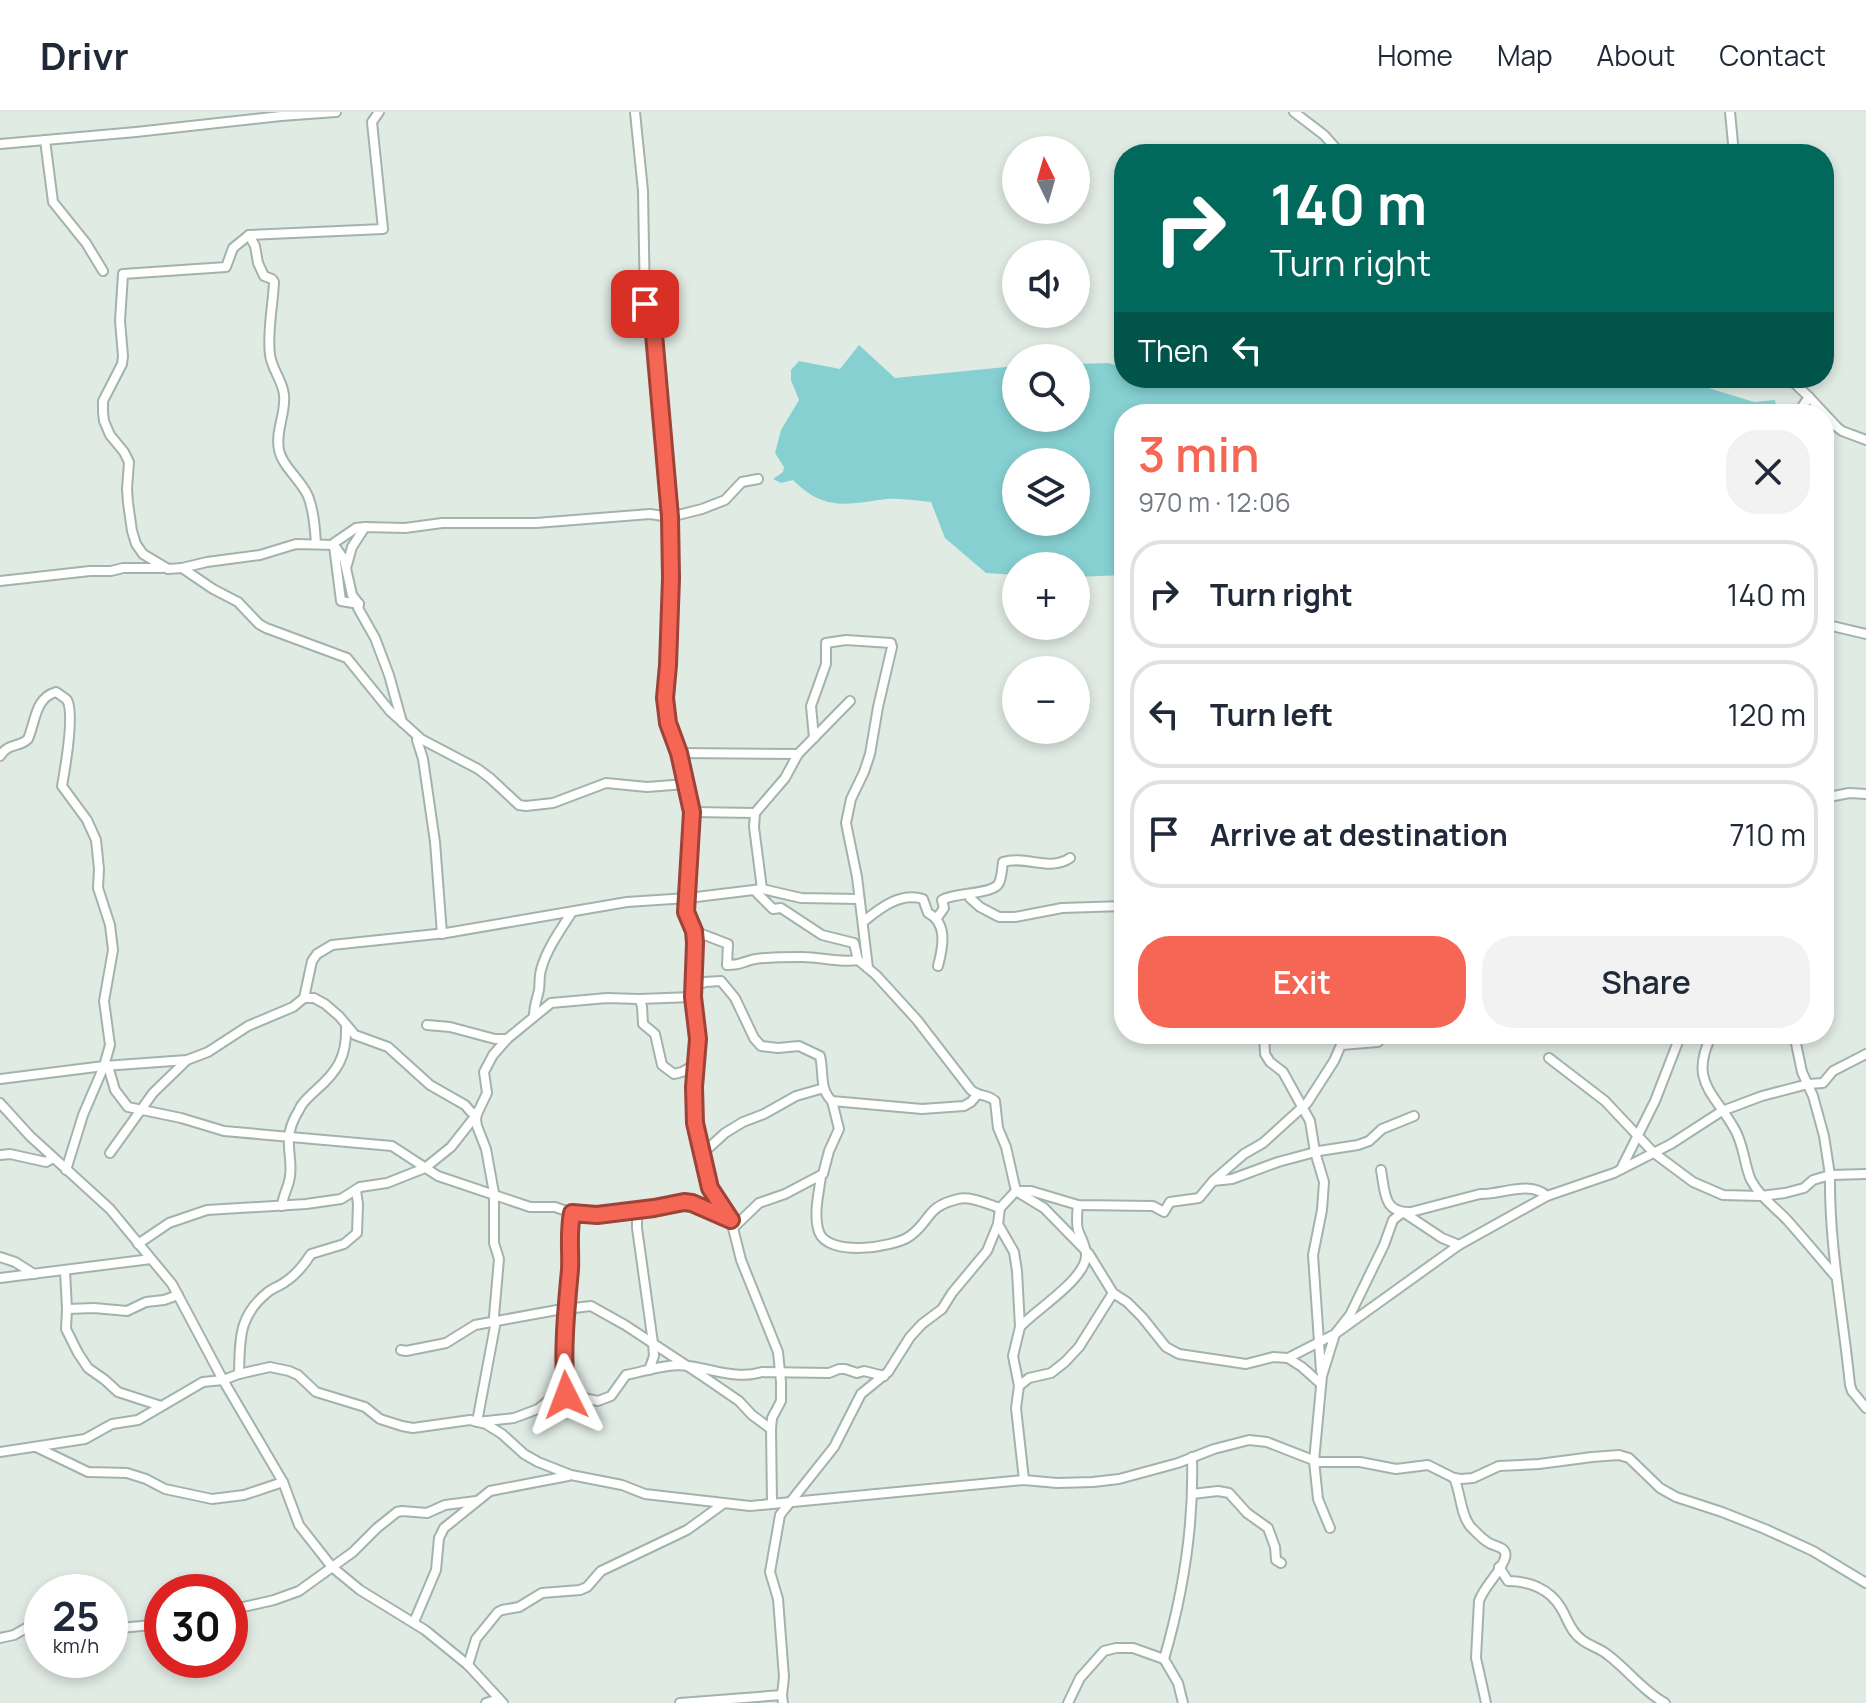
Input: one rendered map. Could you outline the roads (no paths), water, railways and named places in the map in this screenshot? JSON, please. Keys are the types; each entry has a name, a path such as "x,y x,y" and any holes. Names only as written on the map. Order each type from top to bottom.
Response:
{"street":[{"path":"0,144 336,112"},
{"path":"166,568 143,554 136,544 127,489 129,462 104,421 103,401 122,364 120,321 123,274 226,267 233,248 249,235 383,229 372,122 379,112"},
{"path":"635,112 643,191 645,304 654,334 670,517 671,578 665,698 668,723 679,753 692,812 686,912 694,931 693,998 698,1039 695,1123 710,1188 732,1224 741,1260 778,1352 781,1401 772,1418 771,1429 772,1503"},
{"path":"1294,112 1332,144"},
{"path":"1730,112 1733,144"},
{"path":"45,140 53,202 86,243 103,271"},
{"path":"249,235 264,276 274,282 269,325 270,353 284,394 279,451 283,463 293,472 307,495 316,544"},
{"path":"1800,388 1816,404"},
{"path":"1804,404 1809,397"},
{"path":"1834,424 1842,431 1866,440"},
{"path":"359,604 341,601 334,545 354,529 405,528 442,523 536,523 643,514 670,517 725,500 742,482 758,479"},
{"path":"346,566 352,547 365,527"},
{"path":"0,581 123,568 182,568 260,555 289,545 334,545 346,566 352,595 375,638 402,723"},
{"path":"182,568 242,605 266,628 347,658 402,723 421,739 478,769 519,805 553,803 606,783 647,787 686,784"},
{"path":"1834,626 1866,634"},
{"path":"814,738 811,706 826,664 826,643 846,640 891,643 870,754 851,799 846,823 868,968"},
{"path":"0,756 10,746 28,739 42,700 56,692 67,700 69,742 62,786 87,820 96,840 98,888 110,925 112,961 104,1001 111,1038 106,1066 83,1115 66,1170"},
{"path":"850,701 798,754 785,778 755,813 759,890 773,909 781,908 822,935 854,943 858,960 917,1020 971,1090 995,1101 998,1128 1006,1147 1016,1191 1044,1208 1085,1250 1113,1293 1127,1302 1153,1329 1162,1344 1179,1354 1246,1364 1273,1357 1288,1358 1322,1380"},
{"path":"417,740 423,759 435,842 442,934"},
{"path":"679,753 798,754"},
{"path":"1834,796 1866,794"},
{"path":"692,812 755,813"},
{"path":"937,918 944,908 943,898 994,889 999,883 1003,862 1017,860 1054,865 1070,858"},
{"path":"0,1079 187,1060 208,1052 248,1026 293,1007 304,998 312,961 332,945 442,934 627,902 759,890 810,899 859,899"},
{"path":"970,894 970,898 980,907 999,917 1062,908 1114,906"},
{"path":"863,922 897,900 912,897 923,899 928,913 937,918 943,943 938,966"},
{"path":"534,1016 542,965 572,912"},
{"path":"694,931 728,944 727,965 742,965 751,960 803,957 831,958 838,962 858,960"},
{"path":"693,998 696,986 721,981 735,998 761,1046 799,1046 820,1056 824,1088 832,1101 839,1129 821,1176 818,1231 828,1243 863,1248 906,1238 921,1226 937,1206 962,1198 1000,1208"},
{"path":"304,998 314,998 325,1004 355,1035 388,1047 417,1076 477,1114"},
{"path":"138,1244 169,1223 207,1210 341,1199 360,1187 387,1183 425,1168 451,1147 477,1114 486,1097 484,1072 493,1055 546,1006 556,1002 612,998 693,998"},
{"path":"639,999 643,1024 655,1034 662,1065 674,1074 696,1064"},
{"path":"427,1025 507,1039"},
{"path":"282,1206 283,1194 290,1179 288,1136 301,1105 329,1079 340,1062 347,1045 346,1026"},
{"path":"1264,1044 1265,1054 1283,1072 1310,1121 1324,1182 1313,1255 1322,1380"},
{"path":"680,1703 782,1699 784,1677 778,1599 770,1572 779,1519 834,1447 861,1394 895,1364 910,1337 942,1309 987,1251 998,1224 1000,1208 1016,1191 1031,1191 1078,1205 1153,1206 1164,1212 1170,1202 1199,1198 1213,1181 1244,1154 1263,1143 1303,1106 1334,1061 1341,1045 1353,1044"},
{"path":"1620,1169 1655,1101 1677,1044"},
{"path":"1707,1044 1701,1061 1705,1084 1735,1129 1750,1178 1761,1196 1785,1218 1836,1278"},
{"path":"1796,1044 1802,1072 1824,1136 1830,1175 1836,1278 1852,1391 1866,1408"},
{"path":"1288,1358 1335,1334 1459,1245 1547,1196 1575,1188 1654,1153 1722,1111 1762,1096 1823,1083 1833,1071 1866,1054"},
{"path":"1549,1058 1605,1101 1654,1153 1693,1182 1723,1195 1785,1193 1804,1188 1813,1180 1830,1175 1866,1174"},
{"path":"110,1153 153,1093 187,1060"},
{"path":"106,1066 115,1090 128,1107 224,1131 392,1146 438,1176 530,1207 555,1207 572,1213 597,1215 684,1202 692,1203 732,1224"},
{"path":"702,1154 725,1133 743,1122 796,1096 824,1088"},
{"path":"832,1101 922,1109 964,1106 977,1095"},
{"path":"0,1103 30,1136 110,1209 172,1284 223,1380 283,1482 299,1525 332,1567 360,1590 414,1622 468,1665 501,1701"},
{"path":"477,1114 477,1126 486,1149 494,1193 494,1243 499,1259 494,1321 477,1422"},
{"path":"1213,1181 1232,1179 1315,1152 1358,1145 1369,1141 1382,1129 1414,1116"},
{"path":"0,1155 10,1154 46,1162 53,1158"},
{"path":"1381,1170 1390,1206 1459,1245"},
{"path":"732,1224 759,1203 821,1176"},
{"path":"1330,1528 1318,1499 1314,1461 1322,1380 1335,1334 1350,1315 1393,1220 1403,1212 1480,1194 1530,1188 1547,1196"},
{"path":"239,1374 240,1331 249,1312 269,1291 295,1274 311,1254 344,1244 357,1233 356,1190"},
{"path":"1020,1327 1066,1288 1085,1262 1085,1250 1078,1230 1078,1205"},
{"path":"637,1210 654,1356 649,1370"},
{"path":"566,1395 563,1367 572,1213"},
{"path":"998,1224 1014,1252 1020,1327 1013,1356 1019,1386 1016,1408 1024,1480"},
{"path":"0,1257 35,1274"},
{"path":"0,1278 151,1259"},
{"path":"65,1271 66,1329 88,1368 118,1392 161,1406"},
{"path":"1019,1386 1029,1378 1051,1373 1065,1362 1079,1347 1113,1293"},
{"path":"67,1309 127,1311 146,1302 178,1295"},
{"path":"401,1350 446,1343 475,1325 591,1306 739,1401 771,1429"},
{"path":"477,1422 514,1418 538,1409 554,1396 598,1401 611,1396 626,1375 649,1370 686,1366 721,1374 752,1375 762,1372 829,1373 845,1369 884,1376"},
{"path":"0,1454 85,1439 104,1427 138,1420 196,1386 270,1367 298,1375 316,1392 365,1407 380,1419 402,1426 413,1428 470,1420 477,1422 494,1429 538,1462 571,1475 622,1485 645,1494 750,1506 1024,1480 1093,1482 1119,1479 1249,1440 1267,1442 1314,1461 1360,1462 1396,1469 1428,1465 1454,1478 1473,1478 1505,1465 1619,1455 1629,1458 1660,1488 1676,1497 1765,1529 1813,1551 1866,1583"},
{"path":"35,1446 85,1471 127,1473 165,1489 212,1499 244,1495 283,1482"},
{"path":"1164,1659 1185,1568 1192,1457"},
{"path":"414,1622 436,1570 439,1538 450,1521 490,1491 571,1475"},
{"path":"1454,1478 1469,1525 1485,1540 1504,1550 1504,1560 1479,1601 1476,1658 1486,1703"},
{"path":"1192,1494 1229,1493 1247,1513 1268,1528 1276,1560 1281,1563"},
{"path":"248,1606 299,1591 360,1546 397,1512 427,1513 445,1505 476,1501"},
{"path":"468,1665 478,1635 502,1610 519,1607 542,1593 587,1587 601,1571 687,1530 723,1504"},
{"path":"1499,1567 1508,1581 1531,1584 1555,1600 1581,1639 1607,1654 1652,1696 1665,1703"},
{"path":"0,1638 24,1631"},
{"path":"1068,1703 1080,1678 1104,1651 1127,1647 1164,1659 1178,1683 1183,1703"},
{"path":"486,1703 501,1701"}],"water":[{"path":"859,345 895,378 1002,367 1002,432 1090,432 1090,364 1114,364 1114,388 1708,388 1754,402 1775,400 1776,404 1114,404 1114,575 1090,576 1090,552 1002,552 1002,574 986,573 945,538 931,502 892,499 837,503 815,497 793,480 781,483 773,479 783,472 784,467 775,453 781,430 799,400 791,380 791,370 799,361 840,369"}]}
